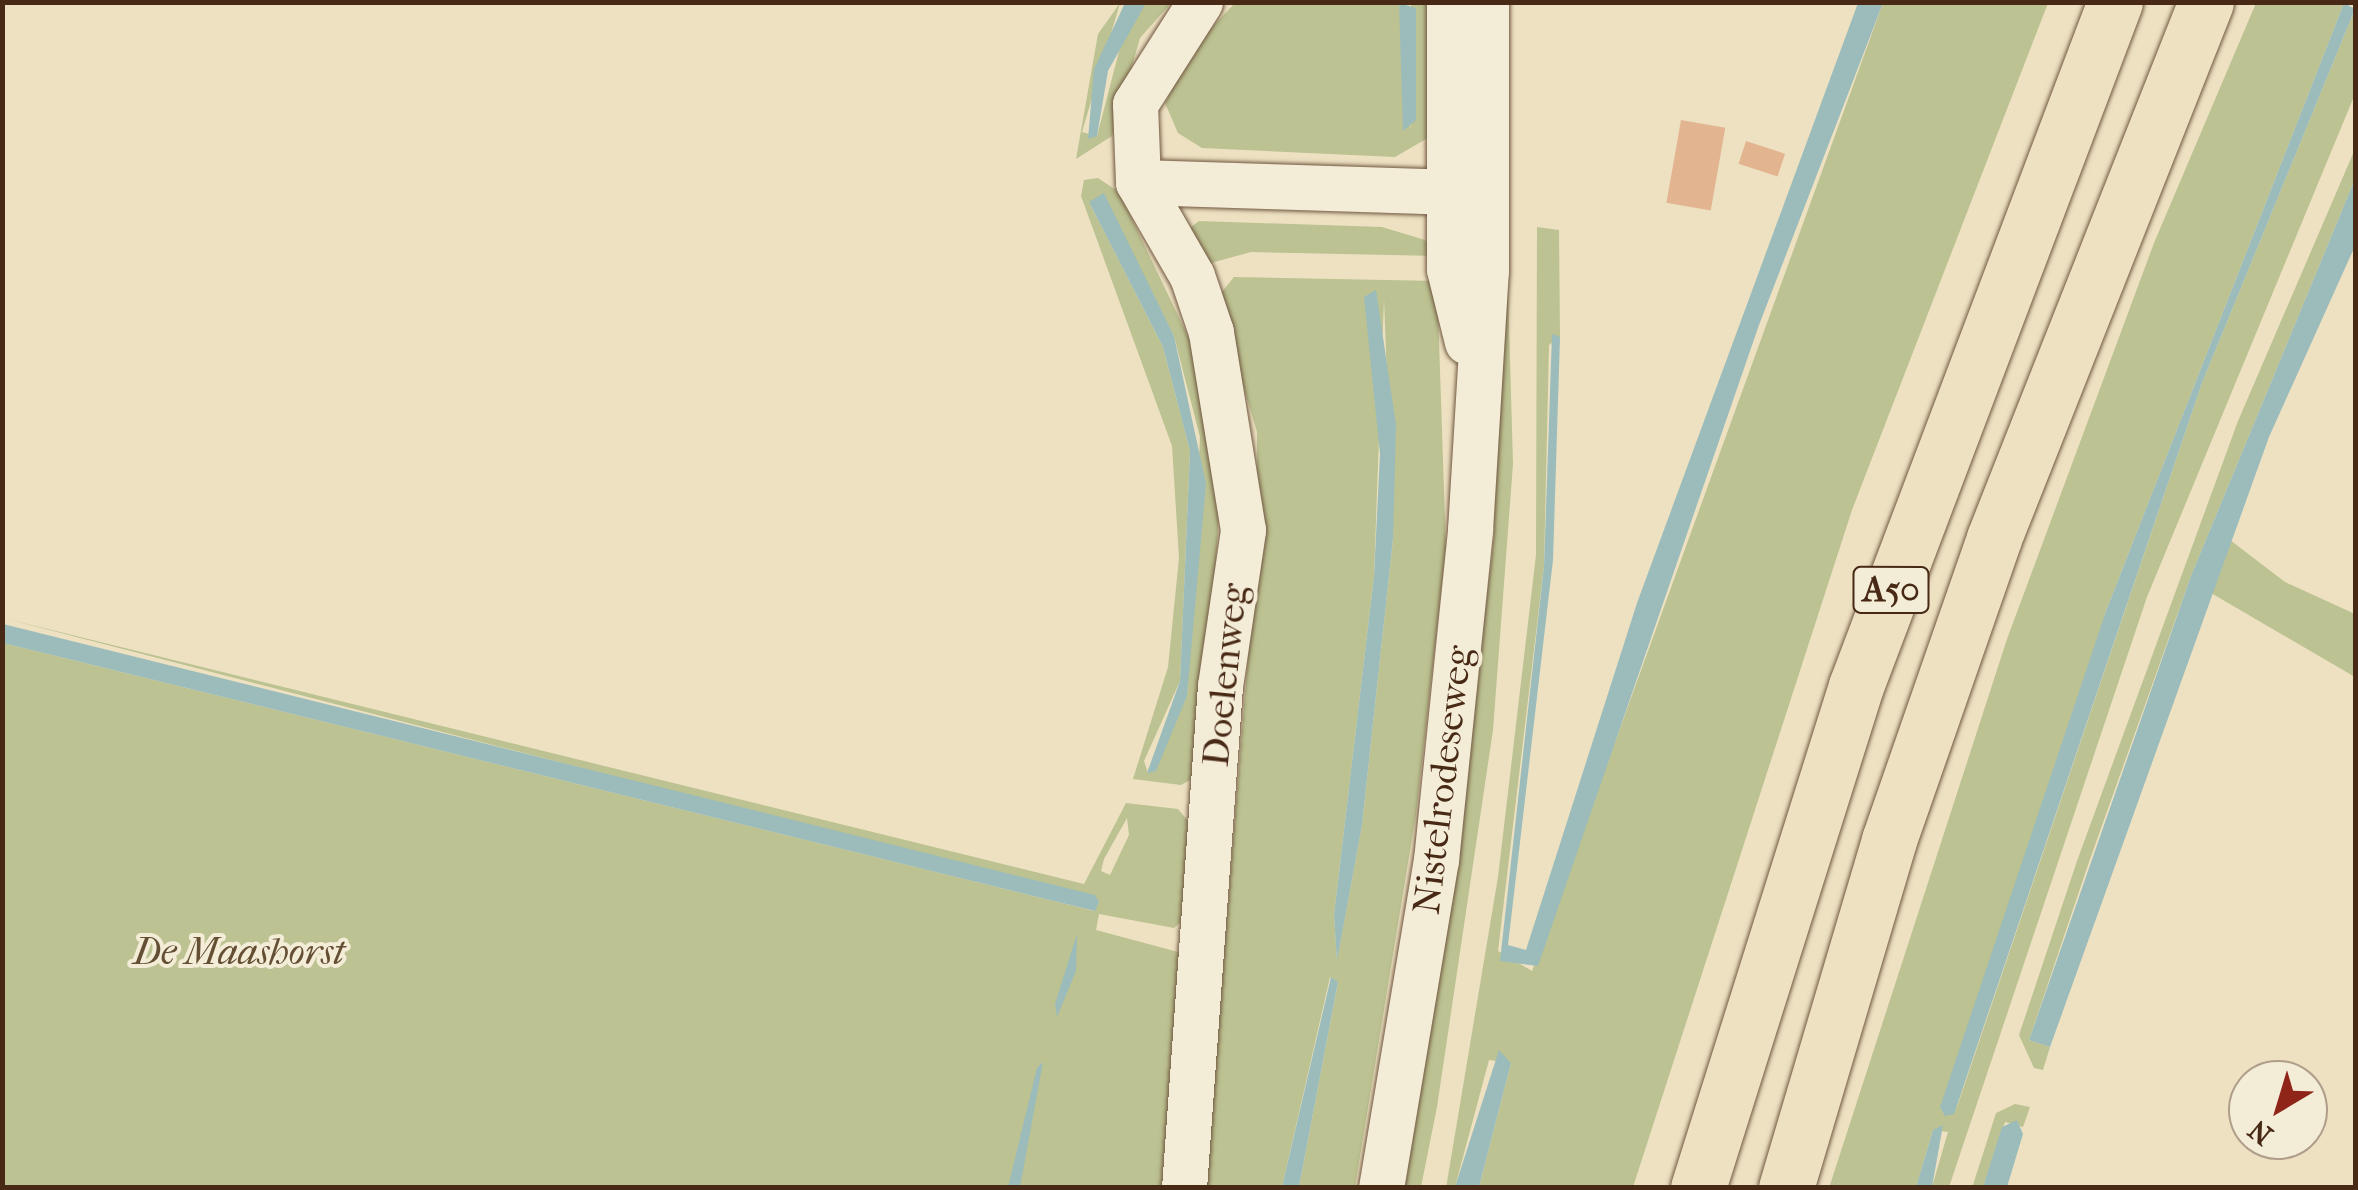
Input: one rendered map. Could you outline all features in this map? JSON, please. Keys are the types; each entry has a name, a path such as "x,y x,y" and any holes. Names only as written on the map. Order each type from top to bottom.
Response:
{"highway":[{"name":"A50","path":"1698,1188 1856,686 2115,2"},
{"name":"A50","path":"1786,1188 1890,840 1994,538 2206,2"}],"street":[{"name":"Doelenweg","path":"1184,1188 1220,686 1243,530 1211,332 1192,276 1138,182 1136,104 1200,2"},
{"name":"Nistelrodeseweg","path":"1449,2 1467,192"},
{"name":"Nistelrodeseweg","path":"1381,1188 1438,840 1470,530 1474,368 1449,269 1467,192 1486,2"},
{"path":"1138,182 1467,192"}],"green space":[{"path":"1120,3 1082,132 1097,136 1123,36 1146,3 1171,3 1140,38 1112,136 1076,159 1098,34"},
{"path":"1235,3 1399,3 1411,130 1411,3 1432,3 1437,122 1426,139 1395,157 1202,148 1178,133 1165,103 1194,46"},
{"path":"1883,3 2048,3 1852,510 1633,1187 1479,1187 1511,1063 1489,1060 1455,1187 1446,1188 1498,877 1536,555 1537,227 1559,230 1560,337 1549,345 1544,566 1498,951 1532,971"},
{"path":"2256,3 2344,3 2106,611 1955,1113 2202,383 2355,9 2355,94 2147,597 1949,1187 1932,1187 1948,1132 1933,1130 1916,1187 1829,1188 2007,639 2154,243"},
{"path":"2355,149 2355,179 2191,576 2089,862 2029,1040 2050,1047 2043,1070 2034,1068 2019,1035 2077,861 2238,421"},
{"path":"1098,178 1119,192 1195,351 1221,483 1202,773 1181,785 1133,779 1168,667 1179,558 1172,446 1081,196 1084,180","holes":["1089,202 1130,250 1174,336 1200,437 1187,695 1148,773 1144,761 1180,681 1190,451 1163,347"]},
{"path":"1199,221 1382,227 1425,240 1438,256 1251,252 1200,266 1182,234"},
{"name":"De Maashorst","path":"1234,277 1437,281 1446,549 1416,814 1355,1187 1299,1187 1338,982 1330,977 1282,1187 3,1187 3,643 1094,911 1099,902 3,618 1084,884 1126,803 1178,809 1195,829 1191,914 1174,928 1099,914 1096,930 1223,964 1257,548 1257,432 1217,298","holes":["1384,299 1393,539 1362,825 1337,960 1334,915 1374,576","1127,818 1129,835 1110,875 1101,871 1104,859"]},
{"path":"1496,280 1508,289 1513,464 1493,730 1437,1107 1421,1187 1401,1188 1446,940 1494,536"},
{"path":"2230,540 2285,582 2355,614 2355,677 2211,593"},
{"path":"2015,1104 2030,1107 2023,1127 2005,1122 1983,1187 1972,1188 1996,1113"}],"water":[{"path":"1125,3 1146,3 1108,71 1097,136 1088,139 1094,69"},
{"path":"1399,3 1416,8 1416,120 1403,131"},
{"path":"1858,3 1883,3 1759,325 1538,966 1500,961 1544,566 1552,334 1560,337 1553,560 1508,945 1526,950 1637,603"},
{"path":"2344,3 2355,9 2202,383 1954,1114 1945,1116 1940,1107 2106,611"},
{"path":"2355,179 2355,246 2269,437 2050,1047 2029,1040 2191,576"},
{"path":"1104,193 1174,336 1206,484 1187,696 1156,771 1147,773 1180,681 1190,451 1163,347 1089,202"},
{"path":"1376,290 1396,425 1393,539 1362,825 1337,961 1334,915 1374,576 1380,454 1364,297"},
{"path":"3,624 1095,895 1099,902 1095,911 3,643"},
{"path":"1077,934 1076,971 1057,1017 1055,1004"},
{"path":"1331,977 1338,982 1299,1187 1282,1187"},
{"path":"1499,1050 1511,1063 1479,1187 1455,1187"},
{"path":"1043,1062 1020,1187 1008,1187 1037,1068"},
{"path":"2017,1120 2023,1134 2007,1187 1983,1187 2002,1127"},
{"path":"1943,1125 1932,1187 1916,1187 1933,1130"}],"building":[{"path":"1681,120 1725,128 1711,211 1666,203"},
{"path":"1746,141 1785,154 1778,176 1739,164"}]}
